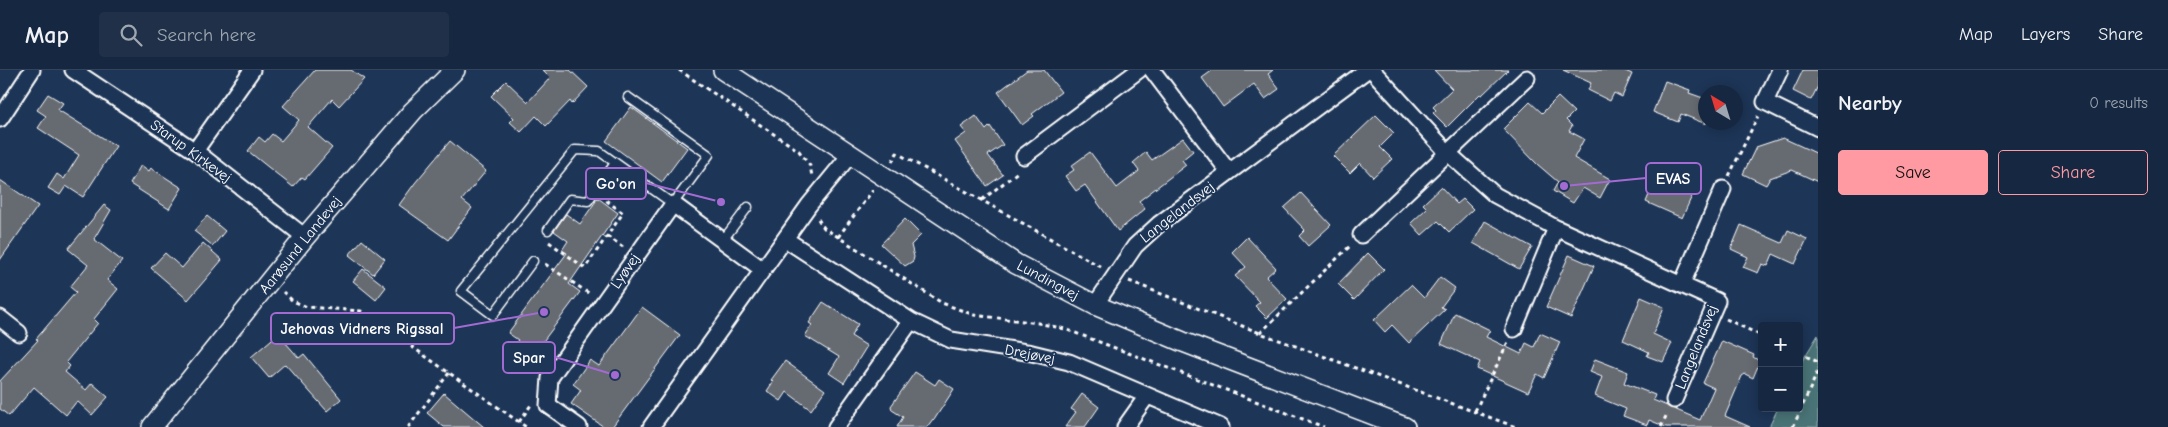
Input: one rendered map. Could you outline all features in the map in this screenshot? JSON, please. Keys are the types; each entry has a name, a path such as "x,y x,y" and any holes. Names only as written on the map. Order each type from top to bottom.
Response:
{"street":[{"path":"0,119 32,70"},
{"name":"Starup Kirkevej","path":"73,70 195,151 305,237"},
{"path":"195,151 252,70"},
{"name":"Aarøsund Landevej","path":"152,427 305,237 413,111 454,70"},
{"name":"Lundingvej","path":"723,70 1016,264 1095,305 1183,342 1405,427"},
{"path":"1024,156 1139,70"},
{"name":"Langelandsvej","path":"1152,70 1229,172"},
{"name":"Langelandsvej","path":"1095,305 1135,246 1159,224 1367,70"},
{"name":"Langelandsvej","path":"1372,70 1448,153 1495,195 1556,228 1717,301 1674,400"},
{"path":"1780,70 1765,102 1818,128"},
{"path":"1361,235 1527,78"},
{"path":"651,427 809,205 850,154"},
{"path":"1682,284 1723,189"},
{"path":"673,204 763,270"},
{"name":"Lyøvej","path":"579,427 548,405 550,378 673,204"},
{"path":"1514,329 1556,228"},
{"name":"Drejøvej","path":"785,239 911,321 951,340 1069,362 1221,427"},
{"path":"0,318 19,333"},
{"path":"836,427 911,321"},
{"path":"1125,427 1147,396"}],"lane":[{"path":"533,261 493,315 461,291 575,150 598,151 673,204 709,155 628,96"},
{"path":"548,230 570,200 588,201 615,163"},
{"path":"723,240 748,207"}],"path":[{"path":"679,70 799,152 810,166 813,177 808,183"},
{"path":"1723,189 1765,102"},
{"path":"838,237 883,176 897,153 1114,275 1260,333 1516,427"},
{"path":"982,200 1024,167 1024,156"},
{"path":"548,230 548,240 585,268 623,213 595,191"},
{"path":"809,205 824,228 942,303 974,315 1038,323 1065,329 1324,427"},
{"path":"1260,333 1361,235"},
{"path":"533,261 540,261 603,302"},
{"path":"270,281 293,301 307,308 361,311 526,427"},
{"path":"1712,313 1758,334"},
{"path":"1475,411 1514,329"},
{"path":"1803,355 1818,362"},
{"path":"1793,427 1818,371"},
{"path":"410,427 448,373"}],"green space":[{"path":"1818,335 1818,427 1769,427 1776,412 1803,412 1803,359"}],"building":[{"path":"315,70 351,70 364,79 339,106 332,99 308,127 332,148 305,179 302,177 293,187 248,151 259,137 265,142 272,134 281,141 299,120 283,106"},
{"path":"542,70 570,70 588,87 572,104 570,101 546,126 536,116 521,132 510,122 514,118 491,96 506,81 528,102 550,78"},
{"path":"1027,70 1044,70 1061,92 1032,114 1034,116 1022,125 998,92"},
{"path":"1213,70 1273,70 1268,74 1279,89 1265,99 1254,84 1223,107 1202,78"},
{"path":"1434,70 1508,70 1482,95 1480,94 1447,127 1433,113 1436,110 1433,107 1452,89"},
{"path":"1563,70 1623,70 1632,74 1622,97 1614,93 1610,101 1588,90 1591,83"},
{"path":"1803,70 1818,70 1818,86 1811,100 1793,91"},
{"path":"1665,81 1690,90 1689,93 1698,96 1698,121 1681,114 1678,122 1653,112"},
{"path":"48,94 63,103 58,110 116,146 83,197 66,186 60,195 48,188 57,174 64,179 79,155 38,128 46,116 37,110"},
{"path":"1558,97 1574,112 1566,120 1572,126 1569,131 1584,139 1574,158 1610,179 1600,198 1583,188 1573,203 1553,191 1558,182 1537,164 1503,129 1530,102 1542,113"},
{"path":"631,107 687,148 662,182 606,141"},
{"path":"1376,115 1394,133 1380,147 1392,159 1373,177 1360,163 1350,173 1333,156"},
{"path":"976,116 986,130 990,126 1003,145 988,155 1003,175 987,186 955,141 966,133 961,127"},
{"path":"1183,138 1193,151 1182,160 1186,165 1139,201 1145,209 1118,231 1085,185 1076,191 1065,176 1074,170 1071,166 1090,152 1117,188 1139,171 1133,163 1146,152 1152,160"},
{"path":"1783,138 1818,154 1818,182 1792,170 1770,178 1766,185 1743,174 1756,147"},
{"path":"450,141 486,171 462,200 472,208 448,240 399,205"},
{"path":"141,165 149,171 151,168 182,188 169,209 130,184"},
{"path":"0,180 38,206 0,260"},
{"path":"1655,180 1692,196 1682,218 1646,202"},
{"path":"1441,187 1457,204 1463,199 1473,209 1449,232 1438,221 1422,235 1411,223 1427,208 1423,204"},
{"path":"1301,193 1331,225 1308,246 1299,236 1305,230 1284,208"},
{"path":"598,198 618,213 569,284 580,292 526,364 509,352 518,340 508,333 567,253 562,250 568,241 554,231 566,214 580,224"},
{"path":"104,205 111,210 94,239 122,261 107,280 118,289 94,319 98,323 66,362 70,366 65,372 86,390 92,383 108,397 92,415 77,401 66,415 34,387 9,416 0,409 0,381 38,340 36,339 76,292 70,287 88,265 68,249"},
{"path":"207,216 225,231 213,246 194,231"},
{"path":"905,219 921,235 911,245 913,261 905,266 881,244"},
{"path":"1485,221 1532,247 1519,269 1473,243"},
{"path":"1741,225 1782,243 1788,230 1807,239 1795,264 1773,254 1768,266 1762,264 1758,273 1743,267 1748,257 1731,249"},
{"path":"1247,237 1276,268 1266,277 1287,299 1267,318 1255,306 1260,302 1235,276 1246,267 1232,252"},
{"path":"362,240 385,259 373,274 349,255"},
{"path":"203,243 222,260 188,300 151,268 165,253 182,268"},
{"path":"1368,253 1384,269 1354,300 1338,284"},
{"path":"1569,255 1594,266 1571,318 1546,307"},
{"path":"363,269 386,287 376,300 353,281"},
{"path":"1440,277 1455,288 1441,307 1445,309 1409,343 1392,325 1385,332 1374,320 1411,285 1424,298"},
{"path":"1641,297 1664,307 1653,334 1672,343 1663,362 1647,356 1649,352 1623,340"},
{"path":"823,302 858,324 851,336 867,346 844,383 829,373 839,357 805,336 812,325 809,323"},
{"path":"642,307 680,335 612,427 604,427 571,404 581,390 573,384 590,360 599,366"},
{"path":"1455,313 1490,330 1486,337 1521,354 1526,343 1534,347 1540,333 1560,342 1544,378 1537,374 1528,392 1477,369 1480,362 1441,344"},
{"path":"278,334 299,358 304,354 341,399 327,411 285,364 269,378 251,357"},
{"path":"1722,341 1754,355 1753,357 1758,360 1758,366 1753,378 1745,374 1742,376 1725,416 1750,427 1666,427 1649,420 1647,425 1623,416 1626,409 1595,396 1602,377 1590,372 1595,359 1628,372 1624,383 1655,395 1653,400 1700,420 1714,388 1703,383"},
{"path":"785,361 825,390 811,410 787,392 781,401 767,391 773,382 771,380"},
{"path":"915,372 935,385 939,379 954,389 934,420 927,427 897,427 903,417 892,410 891,406"},
{"path":"444,393 484,427 444,427 427,413"},
{"path":"1082,394 1099,407 1085,427 1065,427 1076,412 1071,409"}],"place":[{"name":"EVAS","path":"1564,186"},
{"name":"Go'on","path":"721,202"},
{"name":"Jehovas Vidners Rigssal","path":"544,312"},
{"name":"Spar","path":"615,375"}]}
